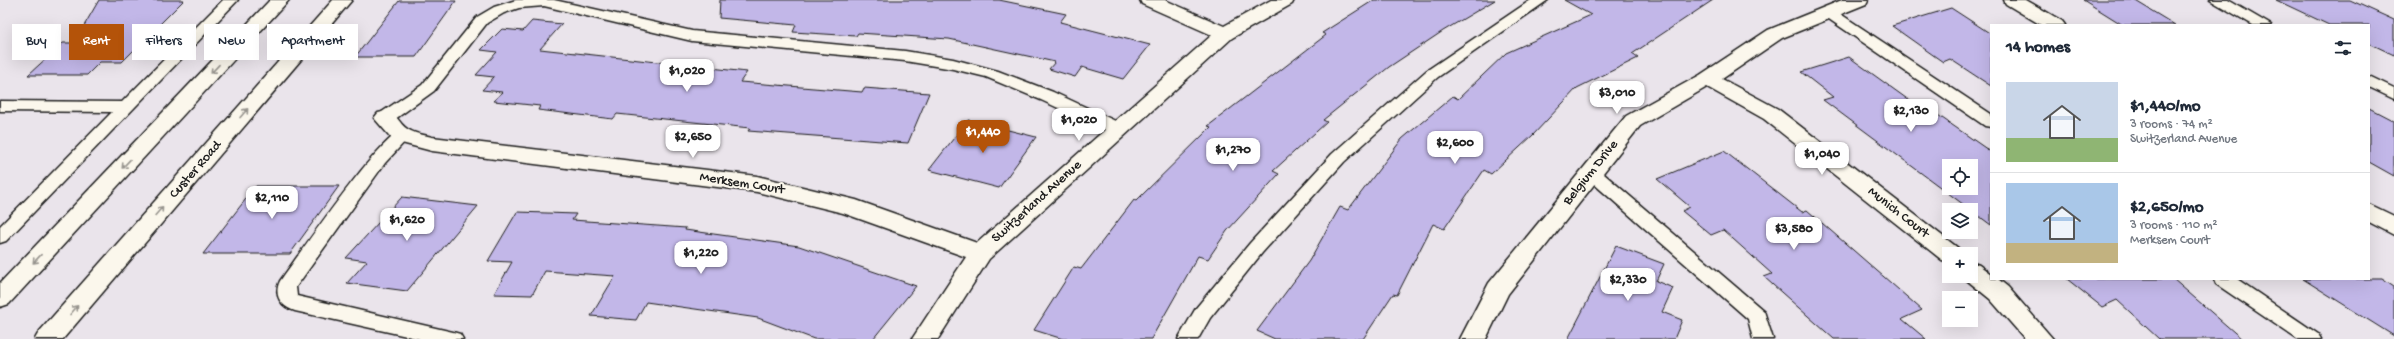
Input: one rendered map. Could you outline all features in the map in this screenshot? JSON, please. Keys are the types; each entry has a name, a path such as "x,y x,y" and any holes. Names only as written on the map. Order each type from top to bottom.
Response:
{"street":[{"path":"0,298 280,0"},
{"name":"Custer Road","path":"48,339 343,0"},
{"path":"1149,0 1225,34"},
{"name":"Switzerland Avenue","path":"925,339 981,253 1225,34 1285,0"},
{"name":"Belgium Drive","path":"1473,339 1498,289 1591,172 1634,121 1707,79 1775,34 1859,0"},
{"path":"2013,0 2053,24"},
{"name":"Munich Court","path":"1707,79 1771,114 1942,248"},
{"path":"385,118 402,136"},
{"name":"Merksem Court","path":"402,136 432,144 757,184 848,206 981,253"},
{"path":"2370,213 2394,227"},
{"path":"1978,276 1999,293 2040,339"}],"lane":[{"path":"0,238 231,0"},
{"path":"1188,339 1203,313 1252,254 1338,158 1432,74 1541,0"},
{"path":"2217,0 2262,24"},
{"path":"385,118 428,88 482,20 505,8 518,4 544,2 692,36 905,56 953,64 992,74 1033,90 1118,129"},
{"path":"1828,12 1990,121"},
{"path":"2370,82 2394,94"},
{"path":"0,106 127,107"},
{"path":"402,136 379,160 287,286 288,299 295,304 453,339"},
{"path":"1591,172 1757,316 1763,339"},
{"path":"2224,280 2311,339"}],"building":[{"path":"99,0 184,0 160,24 132,24 132,52 124,60 124,24 85,24"},
{"path":"720,0 999,0 1066,14 1060,22 1150,45 1123,79 1082,67 1075,77 1049,69 1055,62 949,39 858,33 856,36 793,32 796,25 719,18"},
{"path":"1374,0 1495,0 1443,31 1389,67 1323,120 1327,122 1273,171 1279,174 1227,231 1208,259 1198,256 1151,339 1063,339 1034,330 1074,267 1081,269 1134,200 1136,201 1211,127 1208,126 1326,35 1322,33"},
{"path":"1564,0 1713,0 1632,54 1638,58 1577,88 1533,135 1491,174 1484,170 1444,229 1433,224 1397,295 1393,294 1363,339 1275,339 1257,331 1309,261 1340,207 1348,210 1402,139 1453,96 1458,99 1506,53 1591,15"},
{"path":"2083,0 2134,0 2173,24 2121,24"},
{"path":"2276,0 2350,0 2394,20 2394,55 2370,43 2370,24 2327,24"},
{"path":"399,1 456,1 416,57 358,57 358,53"},
{"path":"1951,8 1990,33 1990,85 1950,59 1943,62 1892,26"},
{"path":"532,21 562,24 540,49 747,72 740,82 862,92 864,88 929,93 908,143 748,131 750,128 617,114 613,119 538,110 540,106 494,101 502,92 482,90 494,77 476,75 497,52 481,50 502,29 523,31"},
{"path":"63,43 69,43 69,60 124,60 122,62 100,62 87,75 28,75 44,60 61,60 61,45"},
{"path":"1849,57 1917,106 1922,104 1990,151 1990,224 1978,215 1978,203 1961,203 1951,195 1978,195 1978,159 1942,159 1942,189 1823,100 1833,97 1801,72"},
{"path":"2370,109 2394,121 2394,176 2370,163"},
{"path":"968,120 1036,137 999,188 929,170"},
{"path":"1724,151 1802,212 1807,210 1922,310 1902,319 1926,339 1834,339 1764,277 1772,274 1723,230 1711,235 1682,211 1690,207 1657,179"},
{"path":"256,186 339,186 290,254 203,254"},
{"path":"402,197 478,206 407,291 347,283 367,261 346,258"},
{"path":"517,212 576,214 572,220 686,228 685,230 799,246 916,286 873,339 814,339 758,318 646,302 636,320 591,316 615,276 545,271 532,295 494,294 512,262 488,261"},
{"path":"1616,246 1664,264 1656,281 1673,288 1662,312 1682,320 1674,339 1568,339"},
{"path":"2382,279 2394,287 2394,336 2305,280"},
{"path":"2068,280 2174,280 2242,339 2159,339 2117,300 2102,307"}]}
